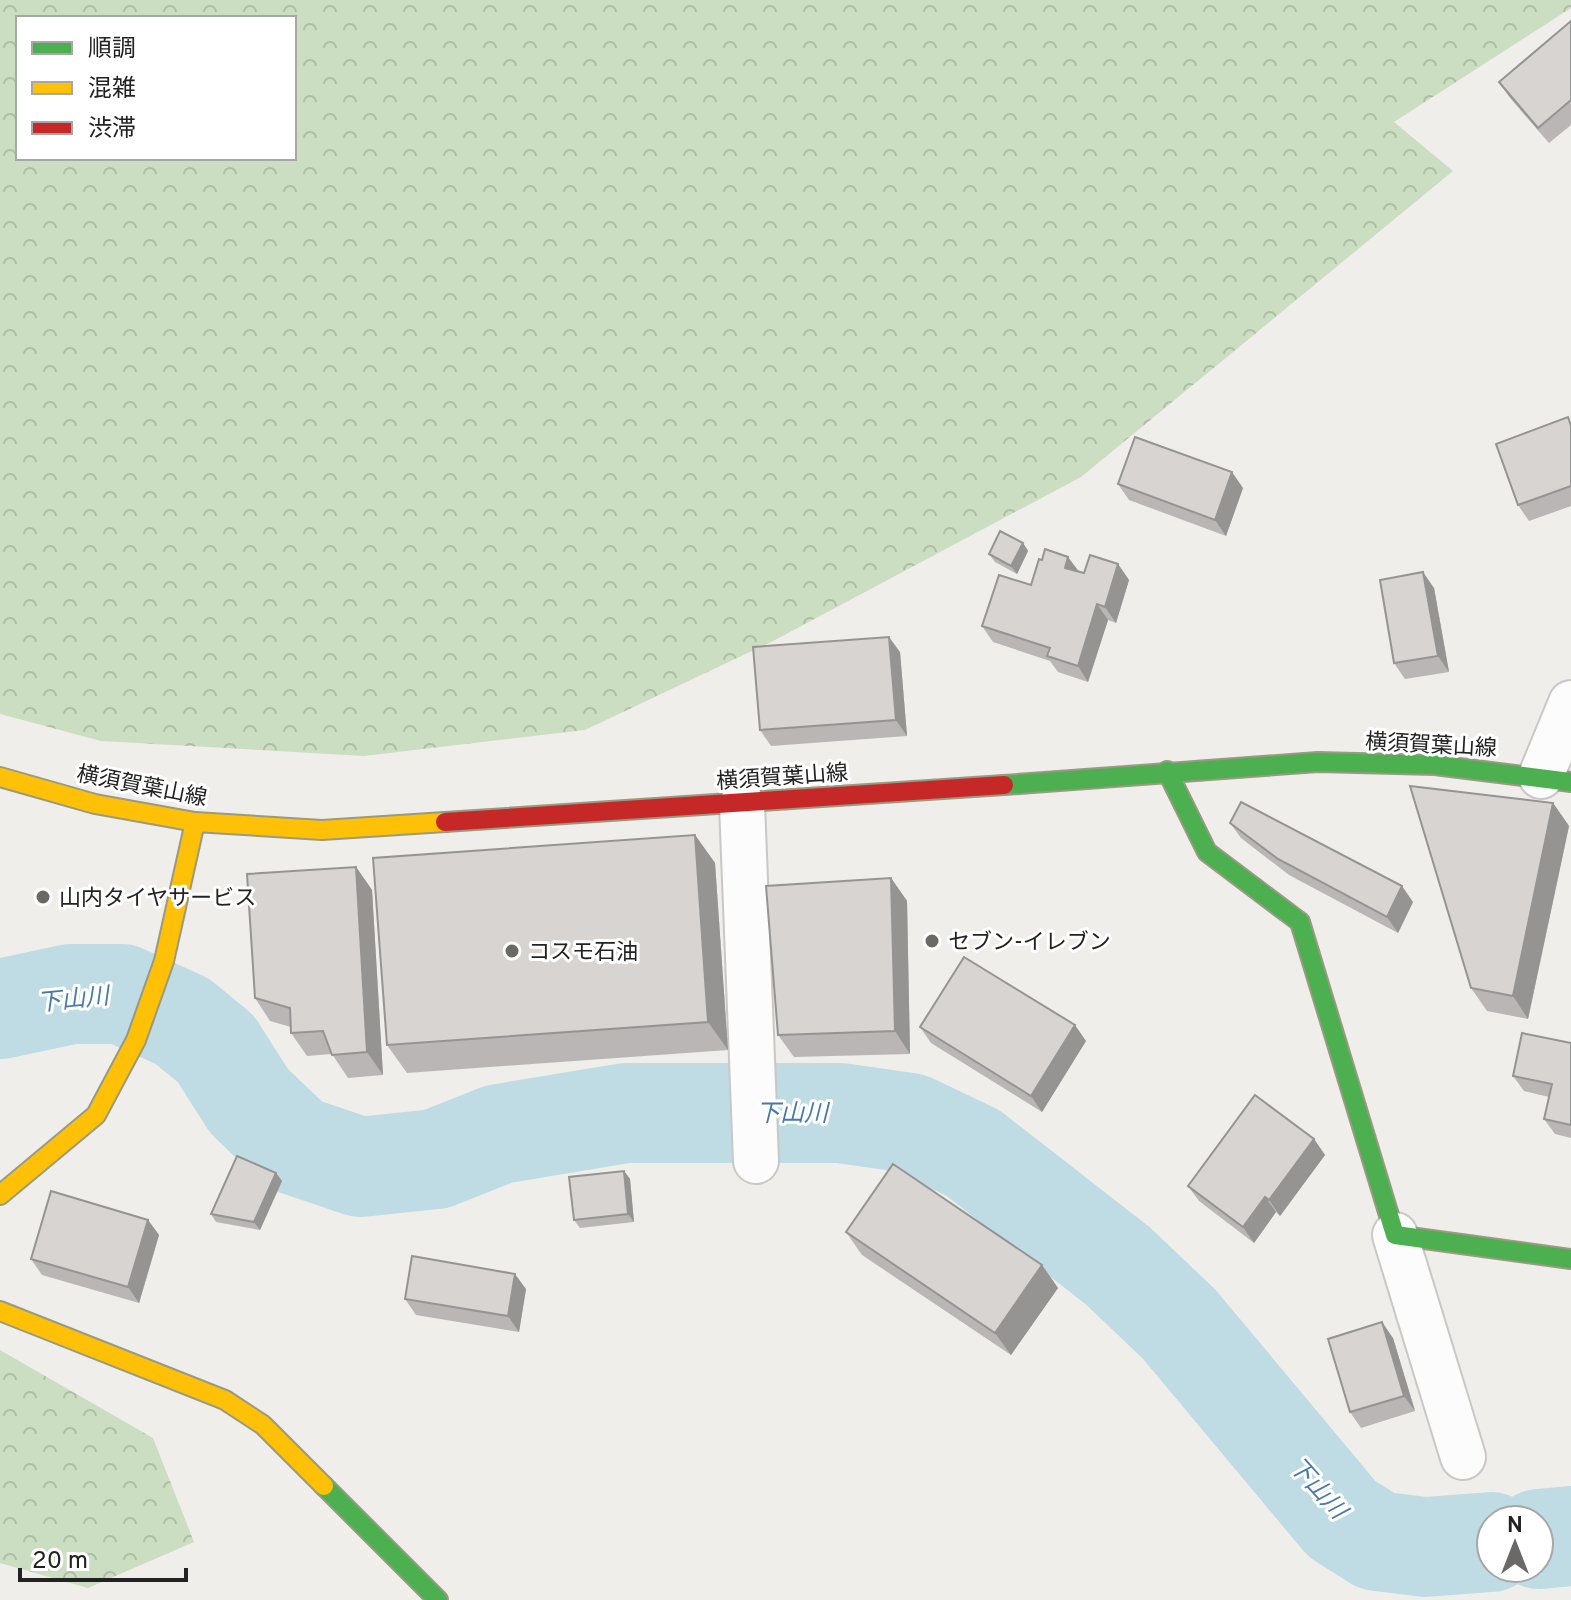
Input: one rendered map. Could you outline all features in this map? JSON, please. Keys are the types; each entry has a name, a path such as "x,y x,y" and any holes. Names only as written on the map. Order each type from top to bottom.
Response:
{"street":[{"path":"1556,779 1571,703"},
{"name":"横須賀葉山線","path":"0,777 95,804 195,822 322,830 742,804 1318,762 1435,765 1556,779"},
{"path":"1167,771 1207,852 1300,922 1463,1457"},
{"path":"742,804 755,1122"},
{"path":"0,1195 96,1115 136,1040 164,961 195,822"},
{"path":"1395,1235 1571,1259"},
{"path":"0,1311 225,1400 263,1425 438,1600"}],"green space":[{"path":"0,0 1571,0 1571,8 1394,122 1453,171 1081,477 775,640 585,730 364,756 101,741 0,714"},
{"path":"0,1350 153,1438 194,1542 88,1588 0,1563"}],"building":[{"path":"1571,21 1571,100 1538,128 1499,82"},
{"path":"1568,417 1571,426 1571,486 1518,505 1496,444"},
{"path":"1135,437 1232,472 1215,520 1118,484"},
{"path":"1000,531 1023,543 1011,566 989,554"},
{"path":"1045,549 1068,557 1065,568 1084,573 1090,555 1118,564 1105,607 1097,604 1078,666 1047,656 1050,648 982,626 999,575 1031,585"},
{"path":"1423,572 1438,656 1394,663 1380,580"},
{"path":"889,637 896,720 760,730 753,647"},
{"path":"1410,786 1553,803 1513,996 1471,988"},
{"path":"1241,802 1402,886 1387,917 1278,859 1230,823"},
{"path":"695,835 708,1022 387,1045 373,858"},
{"path":"356,867 367,1052 332,1055 323,1031 291,1033 290,1008 255,998 247,874"},
{"path":"891,878 895,1031 778,1035 766,886"},
{"path":"964,957 1075,1025 1031,1096 920,1027"},
{"path":"1522,1033 1571,1043 1571,1125 1544,1119 1552,1084 1513,1076"},
{"path":"1255,1095 1314,1139 1269,1200 1265,1197 1243,1227 1188,1186"},
{"path":"237,1156 276,1173 254,1222 211,1214"},
{"path":"893,1164 1042,1265 995,1333 846,1232"},
{"path":"624,1171 628,1214 574,1220 569,1177"},
{"path":"51,1191 148,1220 128,1287 31,1259"},
{"path":"412,1256 515,1274 508,1316 405,1299"},
{"path":"1382,1322 1404,1396 1350,1412 1328,1339"}],"waterway":[{"name":"下山川","path":"0,1009 71,994 122,994 182,1021 216,1049 249,1101 295,1145 360,1167 436,1159 499,1134 626,1113 840,1113 910,1123 973,1153 1118,1266 1179,1324 1342,1519 1377,1541 1425,1547 1475,1543"},
{"name":"下山川","path":"1555,1538 1571,1536"}],"traffic: fast":[{"path":"1004,785 1318,762 1435,765 1571,782"},
{"path":"1167,771 1207,852 1300,922 1395,1235 1571,1259"},
{"path":"324,1486 438,1600"}],"traffic: slow":[{"path":"0,777 95,804 195,822 322,830 445,822"},
{"path":"0,1195 96,1115 136,1040 164,961 195,822"},
{"path":"0,1311 225,1400 263,1425 324,1486"}],"traffic: jam":[{"path":"445,822 1004,785"}],"place":[{"name":"山内タイヤサービス","path":"43,897"},
{"name":"セブン-イレブン","path":"932,941"},
{"name":"コスモ石油","path":"512,951"}]}
